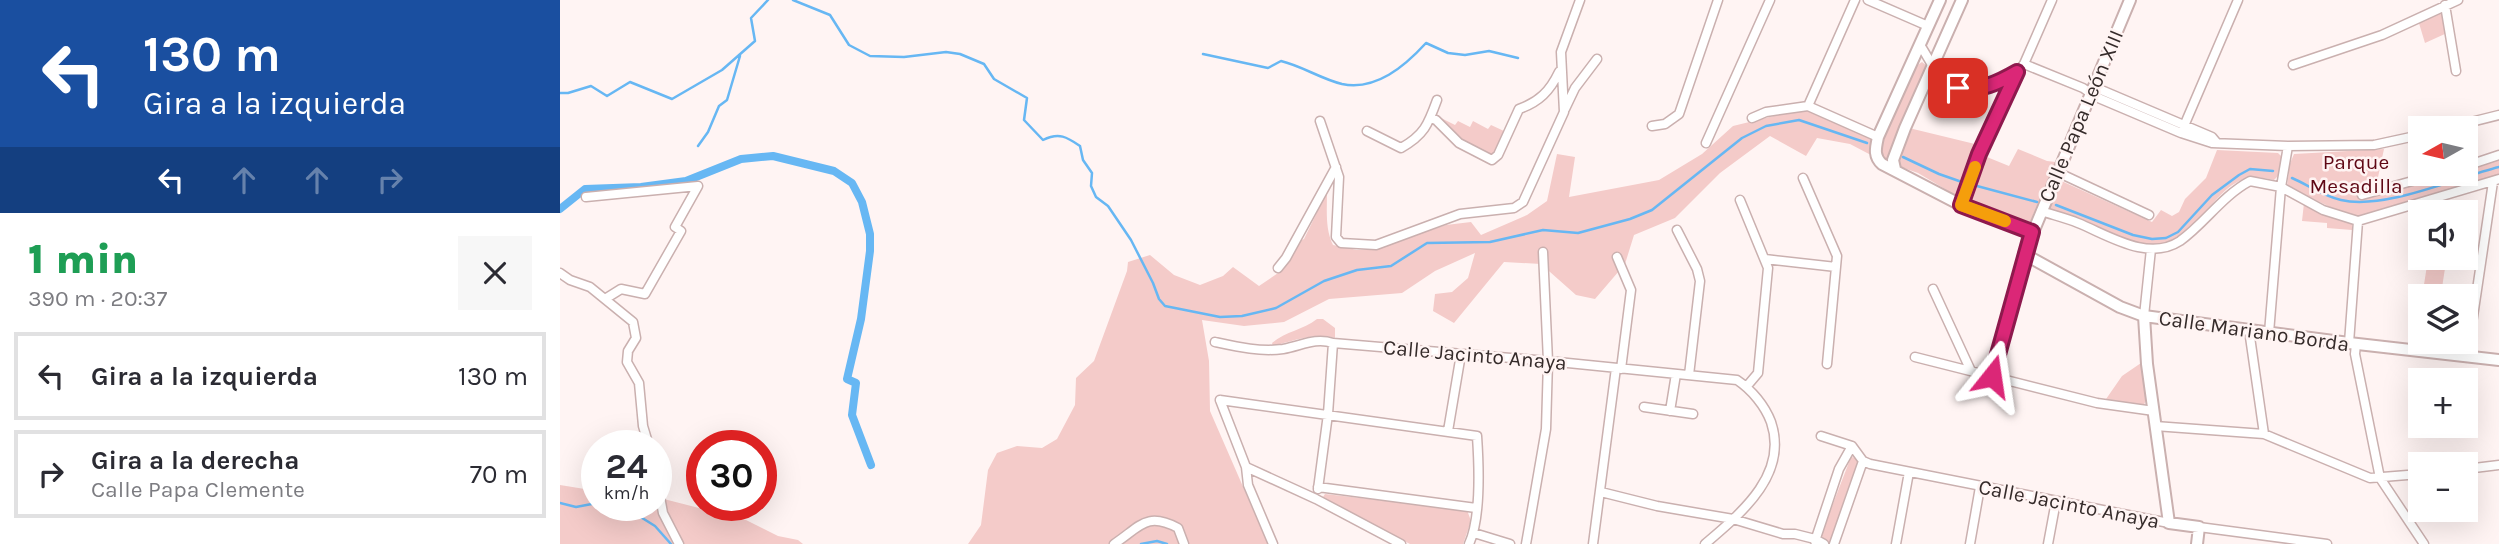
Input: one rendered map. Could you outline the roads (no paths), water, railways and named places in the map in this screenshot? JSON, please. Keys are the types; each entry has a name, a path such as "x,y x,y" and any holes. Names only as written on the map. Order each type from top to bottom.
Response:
{"street":[{"path":"1564,112 1561,52 1580,0"},
{"path":"1652,126 1665,124 1679,114 1718,0"},
{"path":"1706,143 1770,0"},
{"path":"1808,106 1855,0"},
{"path":"1868,0 1928,26"},
{"path":"1940,0 1878,137 1877,158 1882,164 1961,205 2032,232"},
{"path":"1895,169 1893,160 1962,0"},
{"path":"1961,205 1979,154 2017,72 2024,64 2052,0"},
{"name":"Calle Papa León XIII","path":"2024,254 2130,0"},
{"path":"2182,129 2238,0"},
{"path":"2293,65 2382,35 2459,0"},
{"path":"2445,5 2456,71"},
{"path":"1920,45 1939,76 1958,88 1971,90 1985,87 2017,72"},
{"path":"1320,121 1339,177 1336,237 1340,243 1376,245 1460,214 1514,208 1523,202 1575,88 1597,59"},
{"path":"2024,64 2090,91 2096,97 2182,129 2201,141 2245,146 2374,145 2408,138"},
{"path":"1430,118 1436,120 1459,143 1492,160 1498,155 1520,109 1534,104 1552,88 1560,69"},
{"path":"1367,131 1401,148 1418,139 1437,100"},
{"path":"1752,118 1808,106 1878,137"},
{"path":"2478,120 2499,115"},
{"path":"2269,332 2281,187 2288,146"},
{"path":"2478,162 2499,155"},
{"path":"1278,268 1336,167"},
{"path":"2057,173 2149,215"},
{"path":"1803,178 1837,256 1827,364"},
{"path":"2041,211 2074,221 2136,247 2166,248 2181,240 2218,205 2250,181 2281,187 2323,210 2358,221 2496,180 2467,357"},
{"path":"2362,195 2408,182"},
{"path":"586,197 698,186 675,227 681,231 645,294 621,289 605,299"},
{"path":"1705,544 1733,519 1762,486 1775,456 1776,443 1769,416 1746,386 1758,373 1768,268 1740,200"},
{"path":"2358,221 2352,344 2380,478 2424,544"},
{"path":"1677,230 1700,281 1689,375"},
{"path":"2151,248 2144,316 2147,364 2169,523"},
{"path":"1526,544 1546,429 1548,361 1544,251"},
{"path":"1992,376 2024,254"},
{"name":"Calle Mariano Borda","path":"2024,254 2120,307 2144,316 2352,344 2499,360"},
{"path":"1593,544 1631,290 1617,257"},
{"path":"1765,259 1836,267"},
{"path":"560,273 590,287 633,322 636,338 628,351 627,362 639,383 643,430"},
{"path":"1933,289 1971,371"},
{"path":"2249,330 2264,434"},
{"name":"Calle Jacinto Anaya","path":"1215,342 1252,350 1283,349 1320,339 1333,343 1737,380 1746,386"},
{"path":"1316,499 1328,414 1333,343"},
{"path":"1448,431 1461,354"},
{"path":"1915,357 2096,403 2154,411"},
{"path":"1670,411 1676,374"},
{"path":"1273,544 1248,485 1246,467 1220,400 1477,436 1480,474 1474,533 1469,544"},
{"path":"1644,407 1693,414"},
{"path":"2155,426 2264,434 2370,478 2408,475"},
{"path":"1821,436 1852,446 1863,461 1834,544"},
{"path":"1815,541 1839,469 1852,446"},
{"path":"2478,468 2499,465 2499,459"},
{"name":"Calle Jacinto Anaya","path":"1863,461 1980,487 2169,523 2302,543 2327,544"},
{"path":"1246,467 1316,499 1401,544"},
{"path":"1896,544 1909,472"},
{"path":"1318,487 1475,508"},
{"path":"1970,544 1980,487"},
{"path":"1601,492 1657,506 1733,519 1824,544"},
{"path":"2048,544 2056,501"},
{"path":"1114,544 1144,521 1157,520 1178,528 1184,544"},
{"path":"667,521 679,544"},
{"path":"2197,544 2199,527"},
{"path":"1474,533 1510,544"}],"waterway":[{"path":"560,93 591,86 607,96 630,82 672,99 722,70 755,41 751,18 768,0"},
{"path":"793,0 830,15 849,45 870,56 904,57 946,52 960,54 984,64 994,79 1027,98 1024,120 1043,140 1054,136 1063,137 1080,146 1083,160 1092,173 1091,186 1096,197 1108,206 1131,240 1159,299 1165,306 1220,317 1242,316 1276,308 1324,281 1357,270 1391,266 1427,243 1490,242 1543,230 1578,233 1630,219 1652,210 1742,138 1766,126 1799,120 1867,143"},
{"path":"1203,54 1268,68 1281,61 1334,82 1355,85 1367,84 1389,75 1426,43 1448,53 1465,55 1489,51 1518,58"},
{"path":"698,146 708,132 719,106 727,100 740,56"},
{"path":"560,209 585,189 641,187 686,181 741,159 773,156 834,171 852,183 862,202 870,234 870,251 861,319 847,379 856,383 852,415 871,465"},
{"path":"1903,157 1959,181"},
{"path":"2292,178 2341,200 2378,201 2499,167"},
{"path":"2056,205 2133,235 2152,239 2166,238 2178,232 2212,195 2239,175 2250,169 2273,171"},
{"path":"1977,186 2037,202"},
{"path":"560,503 581,506"},
{"path":"647,521 671,544"},
{"path":"1141,544 1157,541 1167,544"}],"park label":[{"name":"Parque Mesadilla","path":"2356,174"}]}
